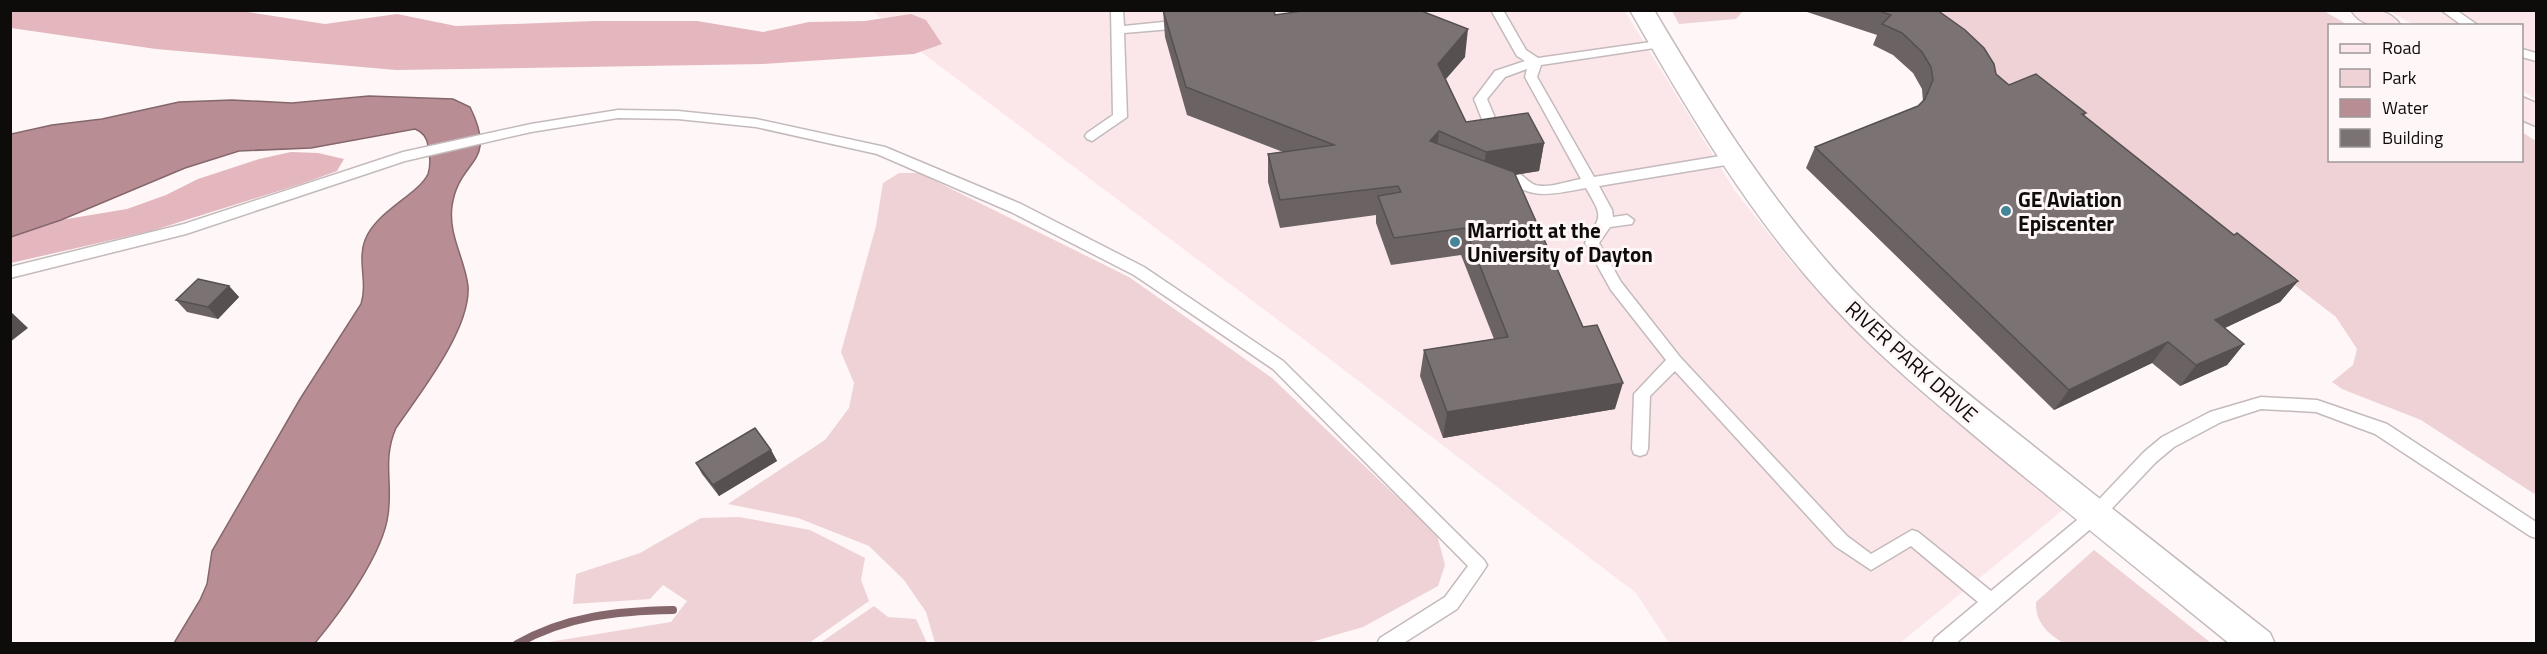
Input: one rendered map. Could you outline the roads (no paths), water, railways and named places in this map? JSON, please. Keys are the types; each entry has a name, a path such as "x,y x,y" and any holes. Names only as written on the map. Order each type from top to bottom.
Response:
{"main road":[{"path":"2364,10 2385,24"},
{"path":"2523,108 2536,116"}],"street":[{"name":"RIVER PARK DRIVE","path":"1642,10 1732,159 1785,232 1856,313 1919,371 2094,516 2257,644"}],"lane":[{"path":"1092,136 1120,117 1117,10"},
{"path":"1497,10 1521,53 1536,62"},
{"path":"2447,10 2470,24"},
{"path":"1117,30 1200,23"},
{"path":"1499,144 1480,99 1500,74 1536,62 1661,43"},
{"path":"1536,62 1531,77 1605,210 1606,223 1592,243 1616,286 1675,361 1840,542 1871,563 1912,537 1990,602"},
{"path":"10,273 186,229 403,157 502,134 618,114 678,115 756,123 880,150 1016,208 1139,271 1278,365 1478,565 1451,603 1386,644"},
{"path":"1513,175 1528,187 1540,191 1732,159"},
{"path":"1606,223 1627,220"},
{"path":"1640,449 1642,394 1675,361"},
{"path":"1941,644 2094,516 2150,457 2168,442 2216,417 2261,403 2317,406 2381,429 2536,531"}],"water":[{"path":"369,96 453,99 470,107 478,126 479,151 456,190 451,217 468,286 467,303 461,321 442,360 396,428 390,450 388,515 378,547 348,600 315,643 174,643 207,584 212,551 300,399 361,304 363,296 362,255 370,230 378,220 423,182 428,174 430,160 427,140 415,129 311,148 239,151 185,168 61,220 11,237 11,134 52,125 102,119 179,102 232,100 292,103"}],"waterway":[{"path":"517,644 573,621 612,614 673,610"}],"place":[{"name":"GE Aviation Episcenter","path":"2006,211"},
{"name":"Marriott at the University of Dayton","path":"1455,242"}]}
